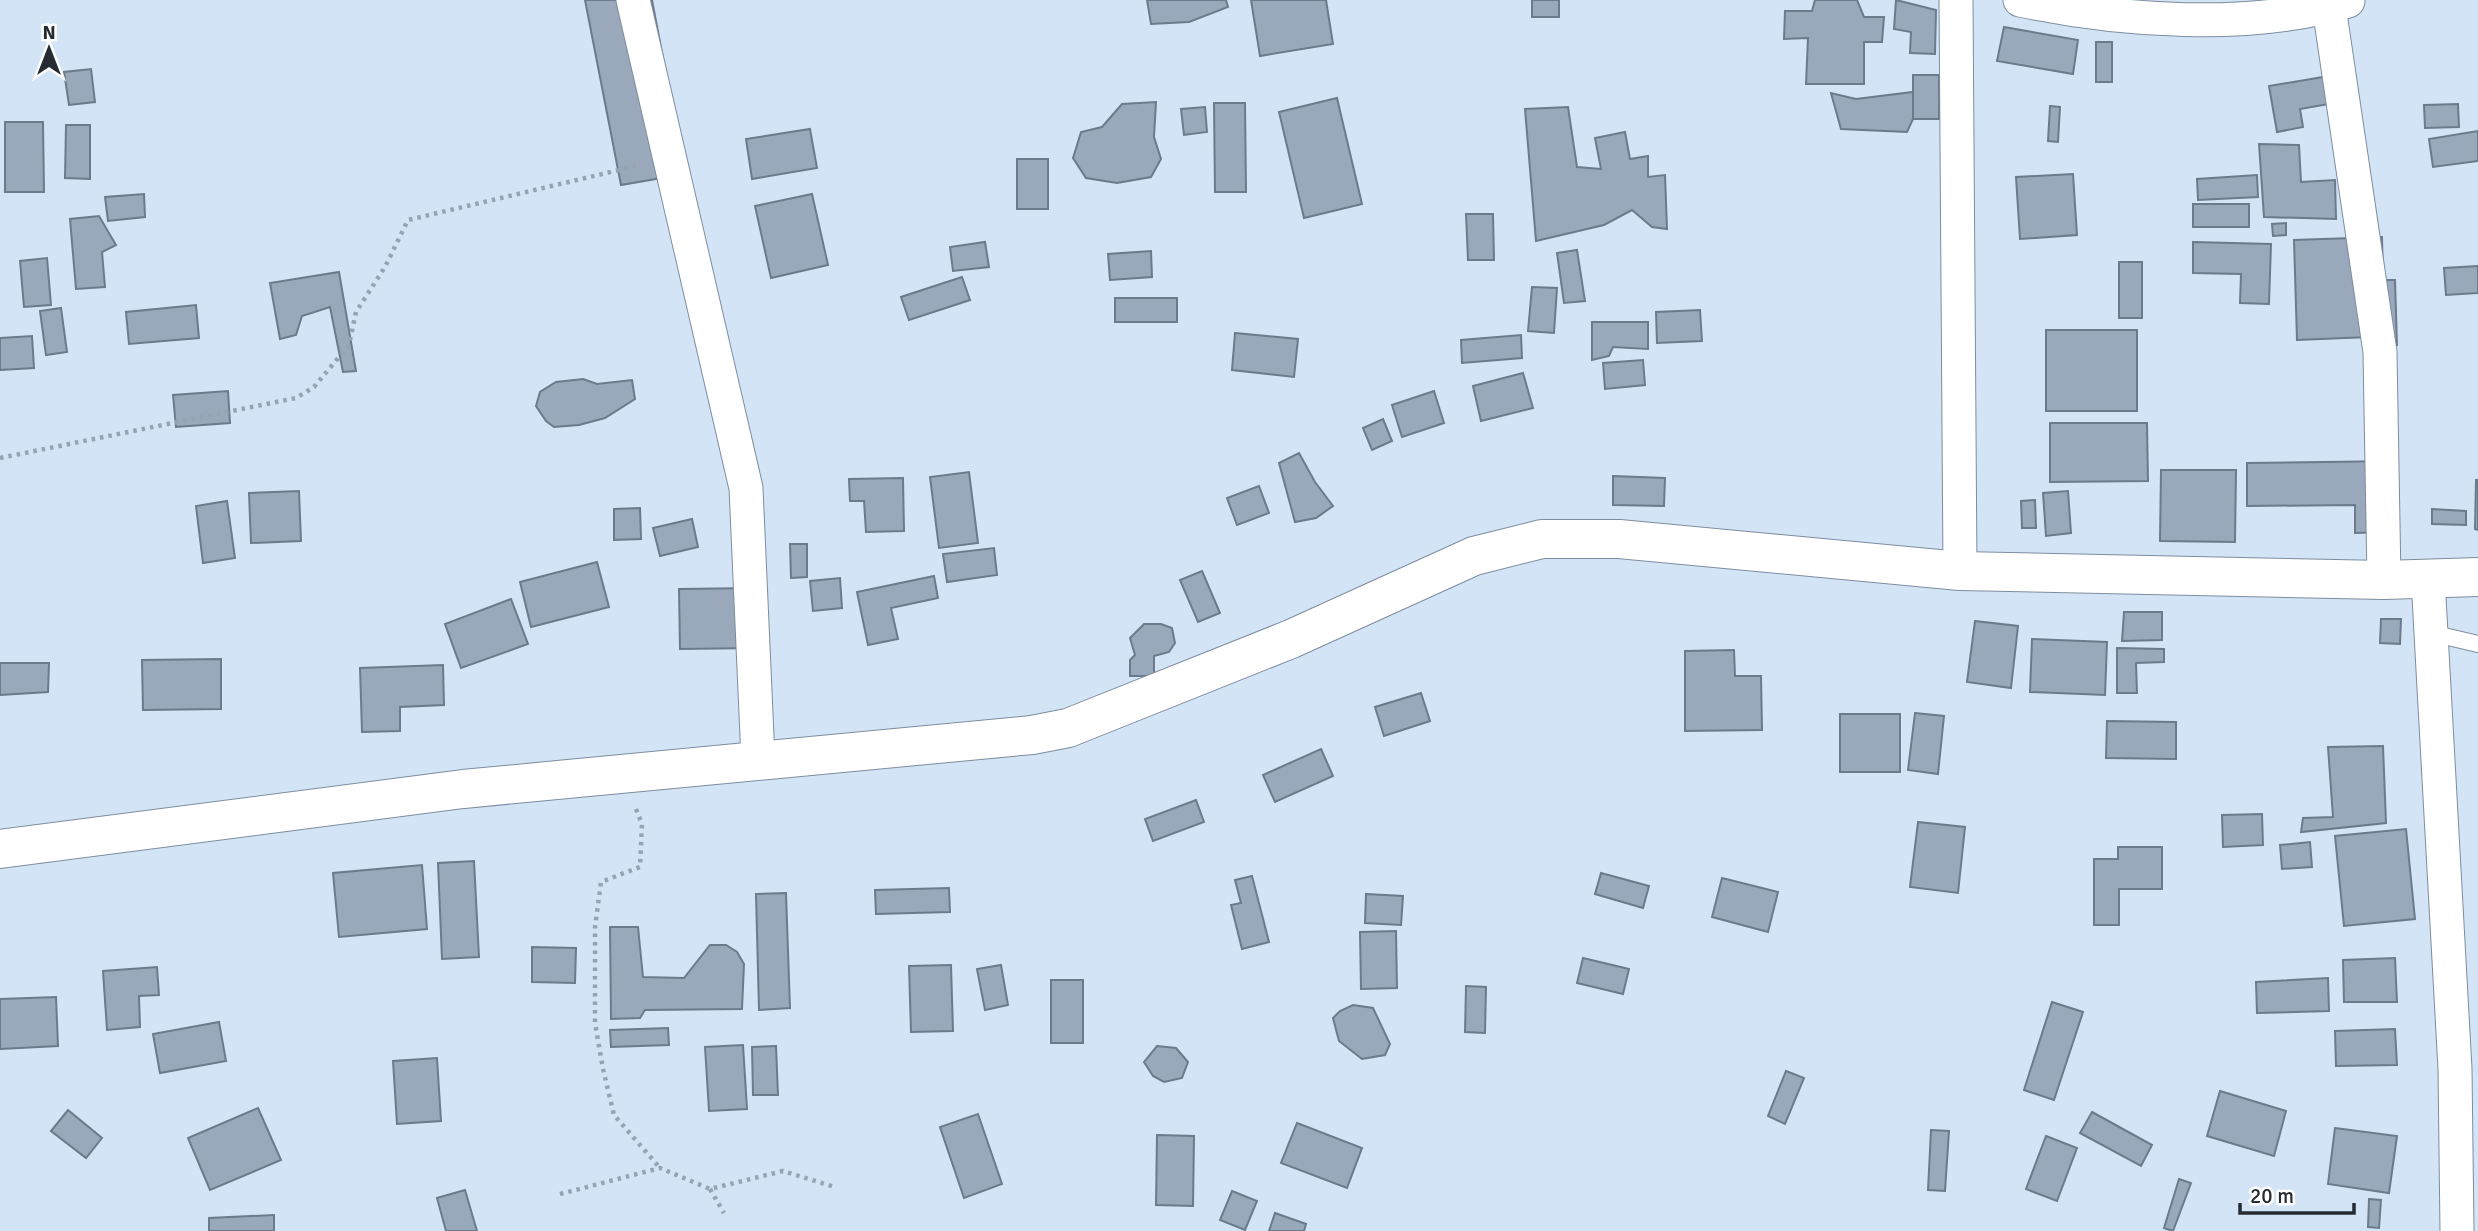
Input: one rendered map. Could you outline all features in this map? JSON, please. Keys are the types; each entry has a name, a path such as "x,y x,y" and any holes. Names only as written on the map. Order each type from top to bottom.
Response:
{"street":[{"path":"633,0 746,488 758,759"},
{"path":"1956,0 1960,571"},
{"path":"2020,0 2081,13 2235,20 2340,3 2380,352 2384,580"},
{"path":"0,849 463,789 1032,735 1068,728 1290,639 1475,556 1542,540 1619,539 1960,571 2384,580 2478,577"},
{"path":"2428,579 2467,1068 2457,1231"}],"lane":[{"path":"2431,633 2478,644"}],"path":[{"path":"0,458 296,398 314,387 349,345 356,312 385,267 408,220 670,159"},
{"path":"621,774 642,824 639,867 601,882 595,927 595,1023 614,1115 660,1168 710,1189 783,1171 835,1187"},
{"path":"560,1194 660,1168"},
{"path":"710,1189 724,1213"}],"building":[{"path":"585,0 652,0 685,174 621,185"},
{"path":"1147,0 1226,0 1228,7 1189,22 1151,24"},
{"path":"1251,0 1326,0 1333,44 1260,56"},
{"path":"1532,0 1559,0 1559,17 1532,17"},
{"path":"1815,0 1857,0 1864,17 1884,17 1882,42 1864,42 1864,84 1806,84 1808,38 1784,39 1785,11 1812,11"},
{"path":"1896,0 1936,10 1935,54 1910,53 1911,32 1894,29"},
{"path":"2004,27 2078,40 2073,74 1997,61"},
{"path":"2096,42 2112,42 2112,82 2096,82"},
{"path":"91,69 95,102 69,105 64,72"},
{"path":"2341,74 2346,101 2300,109 2303,127 2277,132 2269,86"},
{"path":"1913,75 1939,75 1939,119 1913,119"},
{"path":"1913,92 1913,119 1907,132 1841,129 1831,93 1856,99"},
{"path":"1337,98 1362,204 1304,218 1279,112"},
{"path":"1156,102 1154,137 1161,159 1151,177 1117,183 1086,178 1073,158 1081,132 1102,127 1122,104"},
{"path":"1214,103 1245,103 1246,192 1215,192"},
{"path":"2458,104 2459,127 2425,128 2424,105"},
{"path":"2050,106 2060,107 2058,142 2048,141"},
{"path":"1205,107 1207,132 1184,135 1181,109"},
{"path":"1568,107 1577,167 1601,169 1595,138 1625,132 1630,159 1648,156 1648,177 1665,175 1667,229 1652,227 1632,210 1604,225 1536,241 1525,109"},
{"path":"5,122 43,122 44,192 5,192"},
{"path":"66,125 90,125 90,179 65,178"},
{"path":"810,129 817,168 752,179 746,139"},
{"path":"2478,131 2478,161 2433,167 2429,139"},
{"path":"2259,144 2299,145 2301,182 2335,180 2336,219 2264,217"},
{"path":"1017,159 1048,159 1048,209 1017,209"},
{"path":"2073,174 2077,235 2020,239 2016,177"},
{"path":"2257,175 2258,197 2198,200 2197,179"},
{"path":"144,194 145,217 108,221 105,197"},
{"path":"812,194 828,265 771,278 755,206"},
{"path":"2193,204 2249,204 2249,227 2193,227"},
{"path":"1466,214 1493,214 1494,260 1468,260"},
{"path":"99,216 116,245 102,252 105,287 76,289 70,219"},
{"path":"2286,223 2286,235 2273,236 2272,224"},
{"path":"2382,237 2383,280 2395,280 2397,345 2371,347 2370,337 2297,340 2294,240"},
{"path":"985,242 989,267 953,271 950,247"},
{"path":"2193,242 2271,244 2269,304 2240,303 2241,274 2193,273"},
{"path":"1577,250 1585,301 1564,303 1557,253"},
{"path":"1151,251 1152,277 1110,280 1108,254"},
{"path":"47,258 51,305 24,307 20,261"},
{"path":"2119,262 2142,262 2142,318 2119,318"},
{"path":"2478,266 2478,293 2446,295 2444,268"},
{"path":"339,272 356,371 343,372 330,307 302,316 296,335 280,339 270,283"},
{"path":"962,277 970,300 909,320 901,297"},
{"path":"1532,287 1557,288 1554,333 1528,331"},
{"path":"1115,298 1177,298 1177,322 1115,322"},
{"path":"196,305 199,338 129,344 126,312"},
{"path":"61,308 67,352 46,355 40,311"},
{"path":"1700,310 1702,341 1657,343 1656,312"},
{"path":"1592,322 1648,322 1648,349 1613,347 1609,356 1592,360"},
{"path":"2046,330 2137,330 2137,411 2046,411"},
{"path":"1235,333 1298,339 1294,377 1232,370"},
{"path":"1521,335 1522,358 1462,363 1461,340"},
{"path":"32,336 34,368 0,370 0,338"},
{"path":"1643,360 1645,385 1605,389 1603,363"},
{"path":"1523,373 1533,408 1481,421 1473,386"},
{"path":"583,379 597,384 632,380 635,399 605,418 579,425 554,427 546,421 536,406 540,392 556,382"},
{"path":"228,391 230,423 176,427 173,395"},
{"path":"1434,391 1444,423 1402,437 1392,405"},
{"path":"1383,419 1392,441 1372,450 1363,428"},
{"path":"2050,423 2147,423 2148,481 2050,482"},
{"path":"1299,453 1315,482 1333,506 1316,518 1295,522 1279,463"},
{"path":"2396,461 2397,532 2355,533 2355,505 2247,506 2247,463"},
{"path":"2161,470 2236,470 2235,542 2160,541"},
{"path":"969,472 978,543 939,548 930,477"},
{"path":"1613,476 1665,478 1664,506 1613,505"},
{"path":"903,478 904,531 866,532 864,501 850,501 849,479"},
{"path":"2478,480 2478,530 2475,529"},
{"path":"1259,486 1269,513 1237,525 1227,498"},
{"path":"299,491 301,541 251,543 249,493"},
{"path":"2068,491 2071,533 2046,536 2043,493"},
{"path":"2035,500 2036,528 2022,528 2021,501"},
{"path":"227,501 235,558 203,563 196,506"},
{"path":"640,508 641,539 614,540 614,509"},
{"path":"2432,509 2466,511 2466,525 2432,524"},
{"path":"692,519 698,547 660,556 653,528"},
{"path":"790,544 807,544 807,577 791,578"},
{"path":"994,548 997,575 947,582 943,554"},
{"path":"597,562 609,607 531,627 520,582"},
{"path":"1202,571 1220,613 1198,622 1180,580"},
{"path":"934,576 938,598 891,608 898,639 868,645 857,592"},
{"path":"840,578 842,608 813,611 810,581"},
{"path":"755,588 756,648 680,649 679,589"},
{"path":"511,599 528,644 461,668 445,624"},
{"path":"2124,612 2162,612 2162,640 2122,641"},
{"path":"2381,619 2401,619 2400,644 2380,643"},
{"path":"1975,621 2018,626 2011,688 1967,682"},
{"path":"1144,624 1161,624 1172,628 1175,643 1169,652 1154,656 1154,676 1130,676 1130,660 1135,655 1130,638"},
{"path":"2032,639 2107,642 2105,695 2030,692"},
{"path":"2117,648 2164,649 2164,662 2136,663 2137,693 2117,693"},
{"path":"1734,650 1735,676 1761,676 1762,730 1685,731 1685,651"},
{"path":"221,659 221,709 143,710 142,660"},
{"path":"0,663 49,663 48,692 0,695"},
{"path":"443,665 444,705 400,707 400,731 362,732 360,668"},
{"path":"1421,693 1430,721 1384,736 1375,707"},
{"path":"1915,713 1944,716 1938,774 1908,770"},
{"path":"1840,714 1900,714 1900,772 1840,772"},
{"path":"2107,721 2176,722 2176,759 2106,758"},
{"path":"2383,746 2386,823 2301,832 2303,818 2333,817 2328,747"},
{"path":"1321,749 1333,776 1275,802 1263,775"},
{"path":"1196,800 1204,822 1153,841 1145,819"},
{"path":"2262,814 2263,845 2223,847 2222,815"},
{"path":"1918,822 1965,827 1958,893 1910,887"},
{"path":"2406,829 2415,919 2344,926 2335,836"},
{"path":"2310,842 2312,867 2282,869 2280,845"},
{"path":"2118,847 2162,847 2162,889 2119,889 2119,925 2094,925 2094,859 2118,859"},
{"path":"474,861 479,957 442,959 438,863"},
{"path":"422,865 427,929 339,937 333,873"},
{"path":"1601,873 1649,886 1643,908 1595,894"},
{"path":"1252,876 1269,942 1242,949 1231,905 1241,903 1235,880"},
{"path":"1722,878 1778,892 1768,932 1712,917"},
{"path":"949,888 950,912 876,914 875,890"},
{"path":"786,893 790,1008 759,1010 756,894"},
{"path":"1366,894 1403,896 1401,925 1365,923"},
{"path":"610,927 638,927 643,977 684,978 710,945 726,945 737,952 744,964 742,1009 645,1010 640,1018 611,1019"},
{"path":"1396,931 1397,988 1361,989 1360,932"},
{"path":"532,947 576,948 575,983 532,982"},
{"path":"1583,958 1629,969 1623,994 1577,983"},
{"path":"2395,958 2397,1002 2344,1002 2343,960"},
{"path":"951,965 953,1031 911,1032 909,966"},
{"path":"1001,965 1008,1005 985,1010 977,969"},
{"path":"157,967 159,995 139,996 140,1027 107,1030 103,971"},
{"path":"2328,978 2329,1011 2257,1013 2256,982"},
{"path":"1051,980 1083,980 1083,1043 1051,1043"},
{"path":"1466,986 1486,987 1485,1033 1465,1032"},
{"path":"56,997 58,1046 0,1049 0,999"},
{"path":"2052,1002 2083,1012 2054,1100 2024,1090"},
{"path":"1353,1005 1373,1008 1390,1044 1385,1055 1362,1059 1339,1041 1333,1018"},
{"path":"219,1022 226,1061 160,1073 153,1034"},
{"path":"668,1028 669,1045 611,1047 610,1030"},
{"path":"2395,1029 2397,1065 2336,1066 2335,1031"},
{"path":"743,1045 747,1109 709,1111 705,1047"},
{"path":"776,1046 778,1095 753,1095 752,1047"},
{"path":"1157,1046 1176,1048 1188,1062 1182,1078 1164,1082 1153,1076 1144,1062"},
{"path":"437,1058 441,1121 397,1124 393,1061"},
{"path":"1786,1071 1804,1078 1785,1124 1768,1116"},
{"path":"2220,1091 2286,1111 2274,1156 2207,1136"},
{"path":"258,1108 281,1160 210,1190 188,1138"},
{"path":"68,1110 102,1138 86,1158 51,1131"},
{"path":"2092,1112 2152,1145 2141,1166 2080,1133"},
{"path":"978,1114 1002,1184 964,1198 940,1127"},
{"path":"1297,1123 1362,1148 1347,1188 1281,1163"},
{"path":"2335,1128 2397,1136 2389,1193 2328,1184"},
{"path":"1931,1130 1949,1131 1945,1191 1928,1190"},
{"path":"1157,1135 1194,1136 1193,1206 1156,1205"},
{"path":"2046,1136 2077,1148 2057,1201 2026,1189"},
{"path":"2179,1179 2191,1183 2173,1231 2164,1228"},
{"path":"465,1190 477,1231 446,1231 437,1198"},
{"path":"1232,1191 1257,1201 1245,1230 1220,1220"},
{"path":"2369,1199 2381,1200 2379,1228 2368,1227"},
{"path":"1275,1213 1306,1224 1304,1231 1269,1231"},
{"path":"274,1215 274,1231 209,1231 209,1218"}]}
